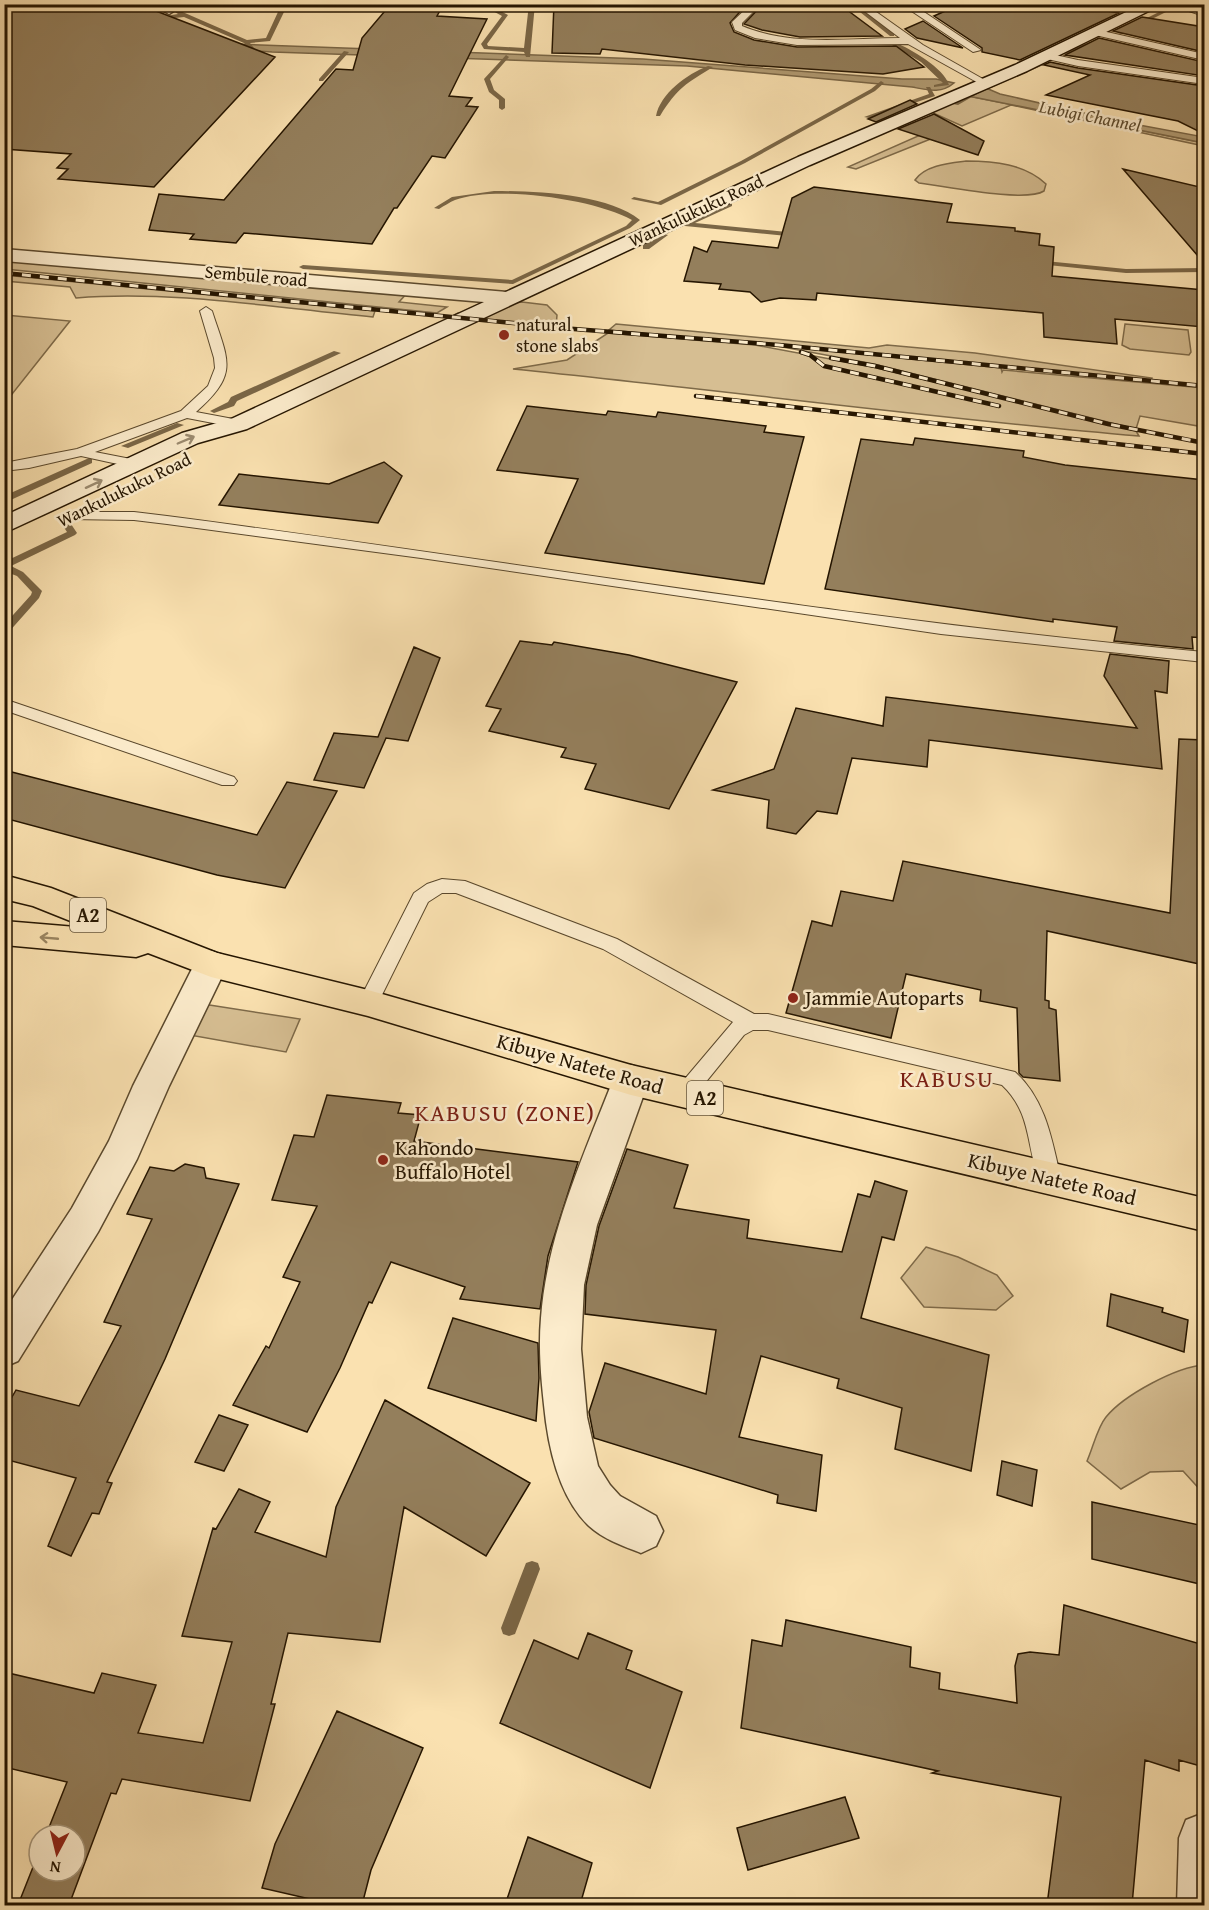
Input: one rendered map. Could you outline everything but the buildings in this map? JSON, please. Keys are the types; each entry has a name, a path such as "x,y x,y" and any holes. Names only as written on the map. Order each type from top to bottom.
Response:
{"main road":[{"name":"Wankulukuku Road","path":"4,526 190,438 239,424 804,161 1047,56 1156,4"},
{"name":"Sembule road","path":"4,255 507,298"},
{"name":"Wankulukuku Road","path":"4,548 209,449 239,424"},
{"name":"Kibuye Natete Road","path":"4,887 40,896 211,964 368,1003 630,1080 1204,1215"},
{"name":"Kibuye Natete Road","path":"4,933 171,948"},
{"path":"4,1348 61,1261 124,1148 151,1086 211,964"},
{"path":"630,1080 579,1218 561,1316 560,1351 569,1437 580,1474 590,1494 605,1511 641,1532"},
{"path":"1202,1905 1204,1838"}],"lane":[{"path":"757,4 737,22 738,28 750,35 809,42 907,41"},
{"path":"859,4 907,41 984,83"},
{"path":"905,4 976,50"},
{"path":"1172,4 1204,13"},
{"path":"1098,33 1204,57"},
{"path":"1147,45 1204,52"},
{"path":"1047,56 1078,63 1204,81"},
{"path":"962,73 973,66"},
{"path":"4,467 29,464 81,452 186,414 211,393 221,379 223,368 206,311"},
{"path":"186,414 239,424"},
{"path":"81,452 136,464"},
{"path":"74,516 134,516 167,520 503,566 788,609 953,630 1204,657"},
{"path":"4,704 228,782"},
{"path":"368,1003 421,898 430,889 442,884 458,886 610,944 751,1022"},
{"path":"685,1093 736,1029 751,1022 768,1022 1008,1078 1021,1088 1032,1106 1050,1179"}],"shaded area":[{"path":"968,96 1204,143 1204,146 1011,105 962,126 931,112"},
{"path":"936,128 948,132 856,169 848,167"},
{"path":"966,161 998,163 1019,168 1038,177 1046,184 1044,191 1034,194 1003,195 919,183 915,180 931,168"},
{"path":"4,259 408,292 399,302 447,307 437,313 5,269"},
{"path":"4,275 375,311 373,317 187,298 113,296 76,298 70,287 5,281"},
{"path":"522,302 547,305 557,315 556,327 450,317 458,313 487,315 499,305"},
{"path":"4,315 70,321 5,403"},
{"path":"616,324 869,348 887,345 975,353 1152,378 1151,381 609,330"},
{"path":"1125,324 1188,330 1191,352 1189,355 1130,349 1122,345"},
{"path":"608,333 755,345 873,367 1136,431 1139,436 513,369 567,360"},
{"path":"772,345 1001,368 1002,372 1003,370 1204,388 1204,427 1140,416 1136,429 874,364"},
{"path":"203,1004 300,1019 286,1052 184,1034"},
{"path":"926,1247 958,1257 997,1275 1013,1296 996,1310 924,1307 901,1278"},
{"path":"1204,1365 1204,1494 1183,1471 1150,1472 1121,1489 1087,1461 1100,1427 1114,1409 1138,1391 1165,1377"}],"water":[{"path":"100,39 643,59 902,79 936,79 954,83 944,89 934,90 687,66 272,52"},
{"name":"Lubigi Channel","path":"986,88 1000,94 1123,122 1204,137 1204,143 968,96"}],"waterway":[{"path":"482,4 505,15 484,44 486,48 527,50"},
{"path":"527,50 532,4"},
{"path":"852,4 892,35"},
{"path":"1120,33 1175,6"},
{"path":"178,12 185,15"},
{"path":"246,42 268,40 281,12"},
{"path":"157,18 185,15"},
{"path":"185,15 246,42"},
{"path":"246,42 251,48"},
{"path":"894,44 924,61 947,84 936,86"},
{"path":"1065,53 1090,44"},
{"path":"527,50 528,56"},
{"path":"321,80 346,52"},
{"path":"502,108 502,99 491,91 487,79 506,57"},
{"path":"956,104 975,93 1045,63"},
{"path":"658,115 668,99 686,80 710,67"},
{"path":"634,199 659,204 743,162 873,90 881,83"},
{"path":"867,117 933,95 928,88"},
{"path":"303,267 513,282 628,227 637,220 622,211 600,204 548,195 520,193 471,194 452,199 437,208"},
{"path":"686,224 730,205"},
{"path":"685,224 797,235"},
{"path":"646,247 664,235"},
{"path":"1038,262 1126,271 1204,270"},
{"path":"214,411 231,404 234,399 337,353"},
{"path":"125,446 180,425"},
{"path":"4,500 89,461"},
{"path":"8,569 6,565 72,533 68,526"},
{"path":"4,573 8,569"},
{"path":"4,632 36,596 37,591 20,574 8,569"},
{"path":"509,1628 532,1569"}],"railway":[{"path":"4,273 574,329 779,345 1204,386"},
{"path":"801,352 810,355 824,366 999,406"},
{"path":"831,358 875,366 1108,424 1204,443"},
{"path":"696,396 1204,454"}],"place":[{"name":"natural stone slabs","path":"504,335"},
{"name":"Jammie Autoparts","path":"793,998"},
{"name":"Kahondo Buffalo Hotel","path":"383,1160"}],"district":[{"name":"KABUSU","path":"947,1079"},
{"name":"KABUSU (ZONE)","path":"505,1113"}]}
